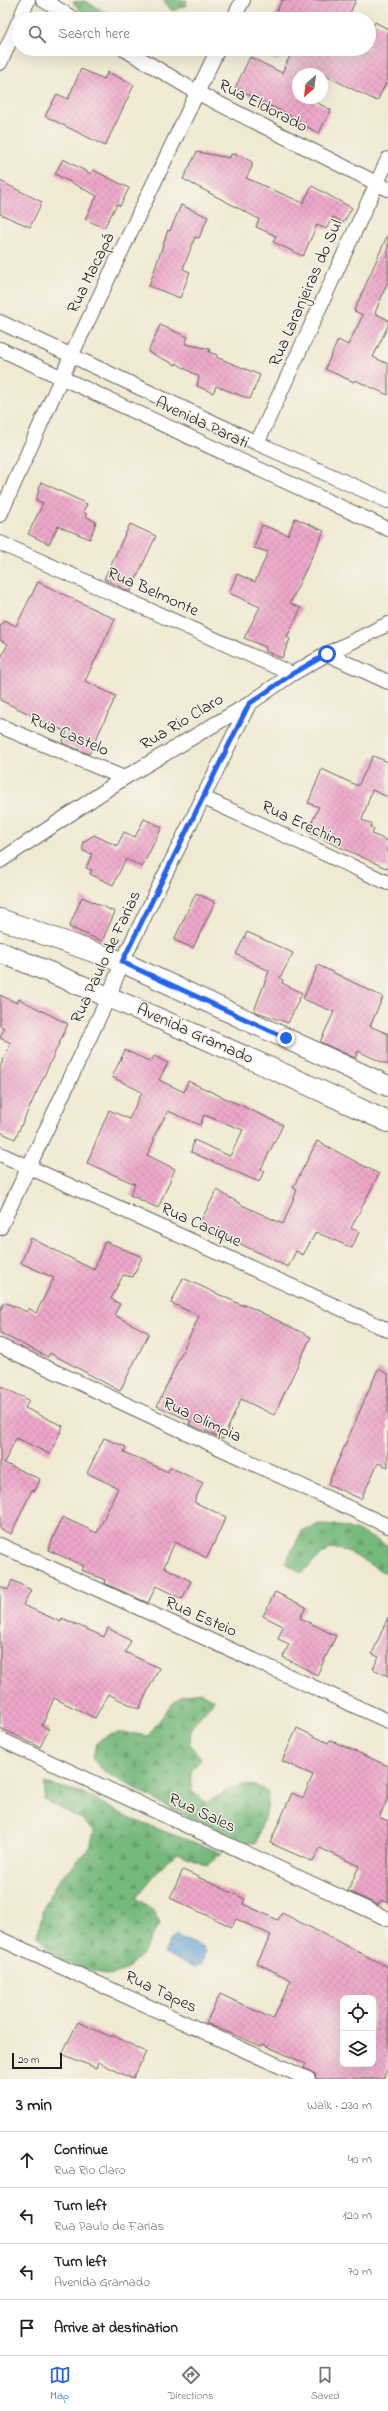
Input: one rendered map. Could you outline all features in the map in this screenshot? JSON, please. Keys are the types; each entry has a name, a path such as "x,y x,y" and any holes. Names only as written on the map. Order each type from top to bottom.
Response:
{"street":[{"path":"23,12 28,0"},
{"path":"43,0 63,12"},
{"path":"237,12 243,0"},
{"path":"0,63 12,36"},
{"name":"Rua Eldorado","path":"136,56 198,93 382,186"},
{"name":"Rua Macapá","path":"0,515 72,354 215,56"},
{"name":"Rua Laranjeiras do Sul","path":"258,444 382,186 388,159"},
{"name":"Avenida Parati","path":"0,322 72,354 258,444 388,501"},
{"name":"Avenida Parati","path":"0,349 388,529"},
{"name":"Rua Belmonte","path":"0,543 292,674"},
{"name":"Rua Rio Claro","path":"0,861 124,778 249,704 292,674 327,654 388,624"},
{"path":"327,654 388,682"},
{"name":"Rua Paulo de Farias","path":"0,1228 109,996 122,962 249,704"},
{"name":"Rua Castelo","path":"0,726 124,778"},
{"name":"Rua Erechim","path":"202,798 388,883"},
{"name":"Avenida Gramado","path":"0,919 122,962 388,1086"},
{"name":"Avenida Gramado","path":"0,952 109,996 274,1068 388,1122"},
{"path":"274,1068 286,1038"},
{"name":"Rua Cacique","path":"0,1154 388,1330"},
{"name":"Rua Olimpia","path":"0,1346 388,1526"},
{"name":"Rua Esteio","path":"0,1545 388,1721"},
{"name":"Rua Sales","path":"0,1740 388,1919"},
{"name":"Rua Tapes","path":"0,1939 308,2079"}],"green space":[{"path":"163,0 187,0 185,6 172,11"},
{"path":"85,1 105,12 82,12 73,2"},
{"path":"268,56 286,56 285,57 275,60"},
{"path":"319,1524 329,1524 355,1530 388,1546 388,1575 347,1551 331,1548 314,1561 302,1573 285,1563 302,1531"},
{"path":"200,1692 214,1700 191,1728 190,1745 201,1758 191,1772 191,1790 206,1803 236,1787 243,1785 259,1787 269,1792 267,1809 256,1843 232,1840 183,1815 105,1772 92,1759 99,1741 104,1737 116,1733 148,1736 170,1706 183,1695"},
{"path":"45,1783 83,1793 131,1819 222,1853 207,1865 177,1853 162,1866 136,1898 152,1909 160,1924 141,1955 128,1969 112,1975 95,1972 60,1960 38,1936 41,1918 50,1894 60,1879 87,1850 94,1830 79,1818 44,1800"}],"water":[{"path":"176,1935 203,1948 205,1951 202,1964 194,1967 164,1954 170,1940"}],"building":[{"path":"282,0 356,0 350,12 276,12"},
{"path":"376,23 388,29 388,79 377,101 328,77 328,68 292,68 292,104 320,104 331,110 319,133 298,122 299,120 235,88 250,57 282,73 290,56 376,56"},
{"path":"81,69 104,79 108,72 134,85 105,146 45,116 57,94 68,99"},
{"path":"197,152 230,158 231,154 241,156 252,162 252,167 246,178 303,203 312,186 352,208 343,223 333,217 326,229 317,225 303,256 273,242 276,236 256,227 259,219 183,179"},
{"path":"63,159 91,174 93,170 129,188 120,206 117,204 104,228 85,219 97,196 55,174"},
{"path":"0,181 42,202 30,227 0,214"},
{"path":"181,205 208,217 199,238 195,237 183,269 190,272 180,298 149,286 168,230 170,231"},
{"path":"388,234 388,281 375,313 388,320 388,326 373,357 388,364 388,395 355,380 354,382 325,369 338,340 348,345 363,315 354,311"},
{"path":"160,325 188,337 185,344 210,349 209,352 217,355 216,357 260,375 250,399 216,386 213,393 197,386 199,377 176,363 176,365 148,352"},
{"path":"41,482 87,504 83,512 87,514 85,516 96,522 90,539 58,526 49,544 28,534 43,503 36,500"},
{"path":"295,518 324,531 290,603 301,608 287,637 290,639 282,658 265,651 266,647 244,638 260,607 229,593 237,574 255,582 268,552 254,548 262,525 288,535"},
{"path":"130,524 156,536 130,592 104,579"},
{"path":"38,582 115,619 85,681 116,696 89,754 62,743 67,732 0,700 0,660 8,644 0,640 0,627 4,620 16,626"},
{"path":"373,756 388,762 388,797 372,790 362,820 372,824 370,827 374,829 372,834 388,841 388,869 307,832 319,807 308,803 322,769 358,786"},
{"path":"144,819 162,827 142,867 126,859 113,885 90,874 92,870 86,868 92,854 83,851 83,842 94,835 117,846 124,832 135,837"},
{"path":"196,893 215,902 193,948 174,940"},
{"path":"82,897 115,912 102,941 69,927"},
{"path":"247,932 293,953 280,978 283,980 282,983 302,993 288,1023 254,1011 269,971 236,954"},
{"path":"318,965 383,997 370,1026 388,1034 388,1065 358,1051 355,1058 320,1042 334,1012 303,999"},
{"path":"0,995 17,1003 19,999 68,1024 15,1139 0,1132 0,1067 11,1043 0,1038 4,1028 0,1026"},
{"path":"125,1050 151,1062 154,1056 168,1063 159,1080 184,1092 188,1081 283,1125 261,1169 264,1171 259,1182 191,1152 194,1140 230,1156 243,1130 204,1115 200,1125 168,1111 153,1138 155,1139 147,1155 175,1169 158,1208 130,1195 135,1184 87,1163 109,1110 129,1119 142,1092 112,1077"},
{"path":"317,1141 379,1174 351,1228 359,1232 352,1248 316,1232 303,1255 296,1251 288,1267 228,1238 227,1241 198,1226 217,1190 244,1206 283,1224 297,1190 293,1188"},
{"path":"31,1238 94,1270 105,1241 142,1257 133,1277 123,1275 111,1299 120,1304 114,1315 149,1333 120,1391 50,1353 48,1357 0,1333 0,1311 4,1302 27,1312 29,1308 36,1313 54,1278 21,1263"},
{"path":"183,1278 244,1306 244,1304 311,1337 274,1415 241,1399 223,1439 189,1424 191,1421 157,1406 199,1316 171,1303"},
{"path":"378,1369 388,1374 388,1467 378,1463 361,1499 328,1484"},
{"path":"0,1386 29,1400 25,1408 63,1426 50,1454 16,1438 4,1463 40,1479 35,1491 32,1490 11,1534 0,1529"},
{"path":"104,1438 126,1447 124,1452 168,1472 170,1467 203,1483 194,1502 226,1517 207,1558 175,1542 164,1567 191,1581 182,1599 156,1586 148,1603 104,1583 105,1580 82,1570 84,1566 48,1550 62,1517 97,1533 118,1488 87,1473"},
{"path":"12,1580 31,1590 23,1605 61,1622 62,1618 104,1637 108,1628 131,1641 125,1652 159,1668 139,1709 108,1694 95,1718 54,1698 42,1726 49,1729 40,1747 0,1728 0,1586 8,1590"},
{"path":"275,1592 306,1607 300,1618 336,1636 317,1675 283,1657 289,1644 278,1639 283,1626 263,1616"},
{"path":"388,1617 388,1676 373,1669 379,1657 372,1654"},
{"path":"297,1728 328,1743 330,1740 388,1766 388,1798 379,1817 388,1821 388,1903 381,1900 378,1905 348,1891 359,1866 320,1848 313,1862 270,1843 292,1793 303,1798 313,1775 282,1761"},
{"path":"183,1870 245,1899 243,1904 278,1920 282,1913 388,1967 388,2068 383,2079 316,2079 315,2074 304,2068 306,2064 262,2044 261,2046 206,2023 220,1994 273,2019 291,1980 257,1963 271,1935 236,1919 232,1927 170,1898"},
{"path":"78,2022 111,2037 112,2035 146,2052 133,2079 98,2062 96,2068 62,2054"}],"route":[{"path":"286,1038 122,962 249,704 292,674 327,654"}]}
